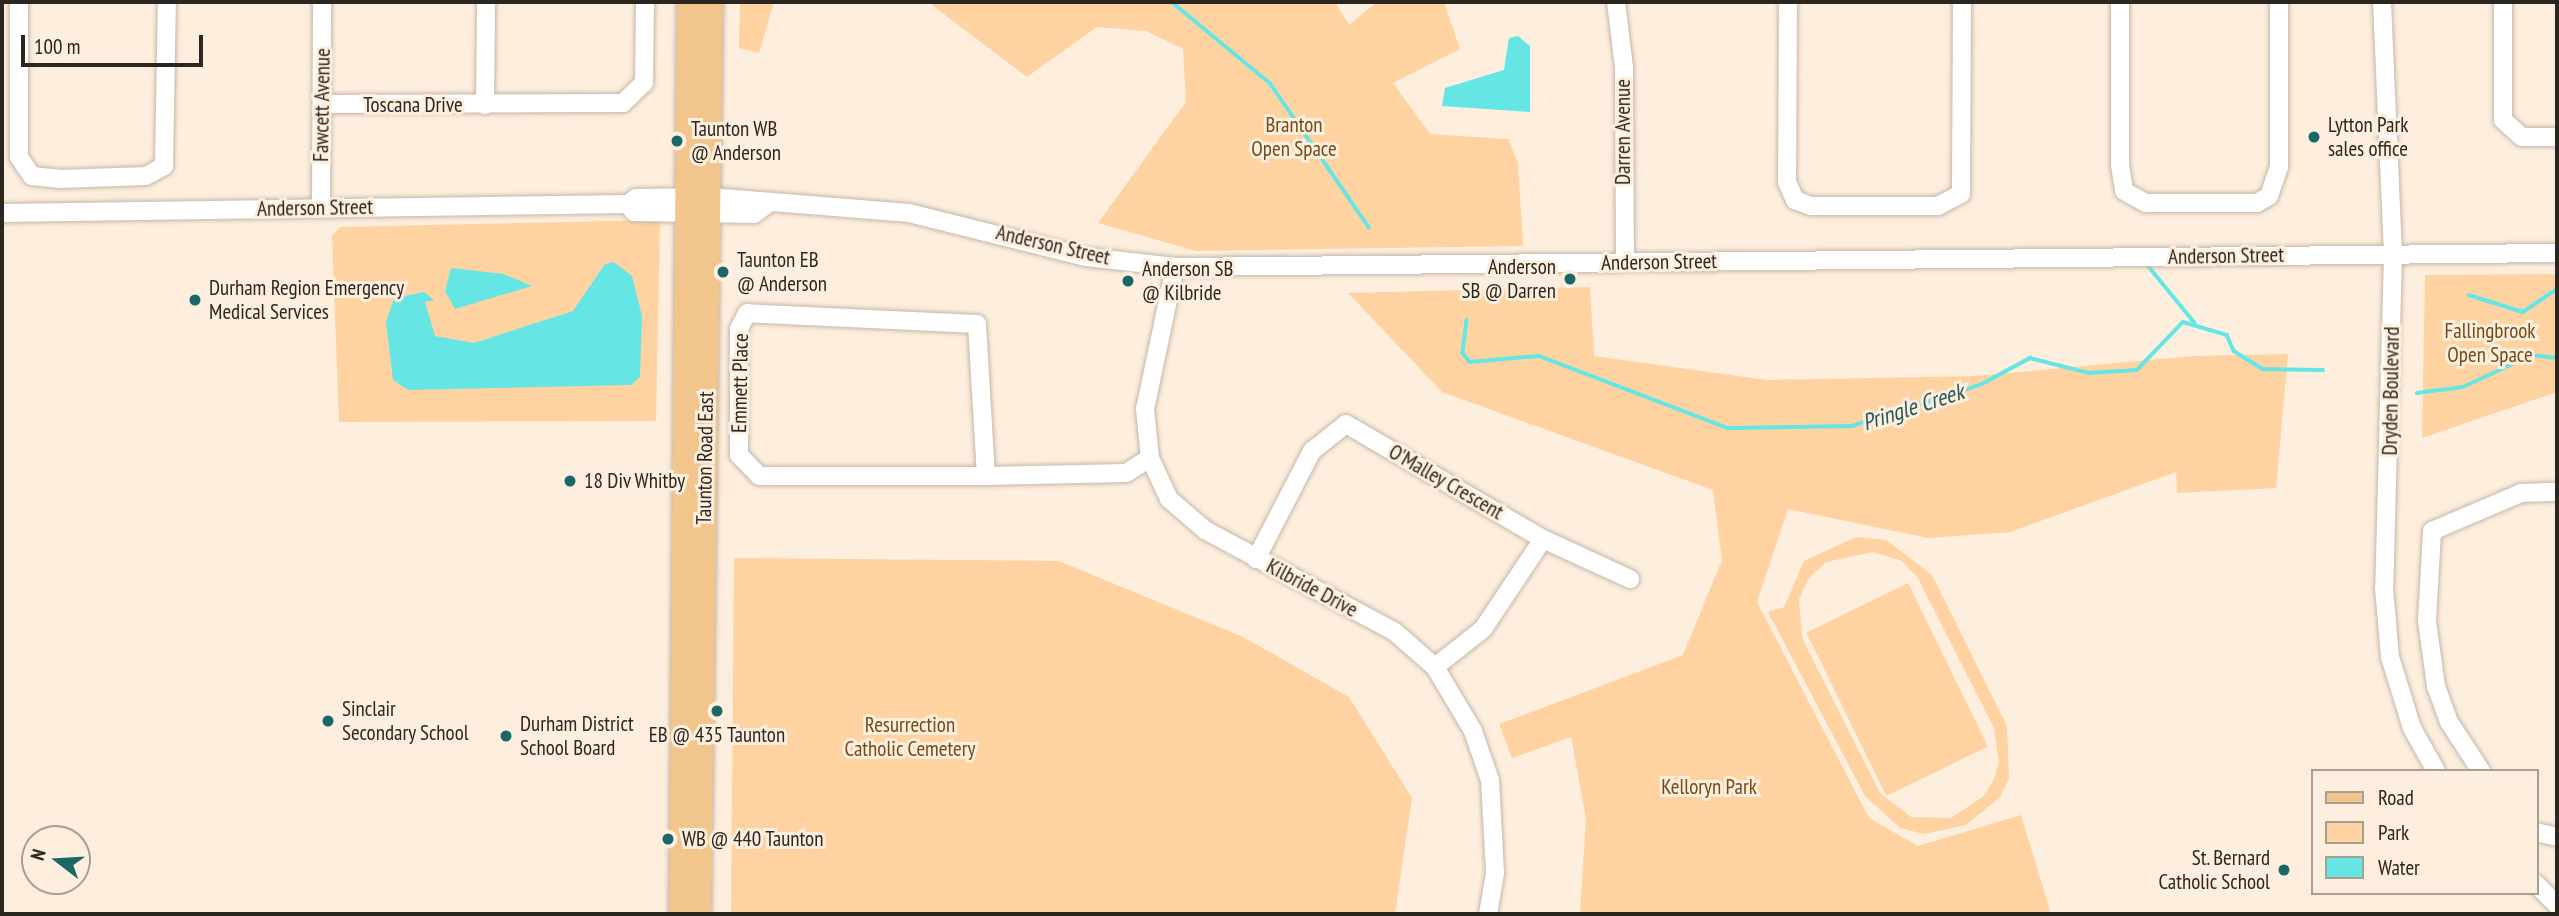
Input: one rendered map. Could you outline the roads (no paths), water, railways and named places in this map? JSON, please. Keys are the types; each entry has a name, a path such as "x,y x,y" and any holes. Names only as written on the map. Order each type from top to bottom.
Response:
{"main road":[{"name":"Taunton Road East","path":"688,2 700,205 699,914"},
{"name":"Taunton Road East","path":"680,914 700,205 712,2"}],"street":[{"path":"19,2 19,157 32,176 58,179 146,176 164,166 167,2"},
{"name":"Fawcett Avenue","path":"321,208 323,2"},
{"name":"Toscana Drive","path":"323,104 485,105 486,2"},
{"path":"485,105 623,103 636,96 644,83 645,2"},
{"name":"Darren Avenue","path":"1616,2 1624,66 1625,263"},
{"path":"1787,2 1787,182 1796,200 1811,206 1938,206 1961,194 1962,2"},
{"path":"2120,2 2124,191 2146,203 2257,203 2277,183 2279,2"},
{"name":"Dryden Boulevard","path":"2382,2 2393,254 2384,588 2390,657 2412,728 2435,769"},
{"path":"2503,2 2503,120 2522,137 2557,137"},
{"name":"Anderson Street","path":"2,213 628,204 634,212 700,205 754,214 768,204 909,213 1086,257 1175,267 2557,253"},
{"name":"Kilbride Drive","path":"1175,267 1152,361 1145,409 1150,458 1169,499 1205,530 1395,632 1435,667 1473,731 1490,780 1495,873 1488,914"},
{"name":"Emmett Place","path":"986,476 977,324 747,313 739,329 739,455 747,469 759,476 986,476 1126,473 1150,458"},
{"name":"O'Malley Crescent","path":"1256,559 1311,451 1346,424 1543,539"},
{"path":"2480,769 2449,722 2436,685 2427,621 2432,531 2521,493 2557,492"},
{"path":"1435,667 1483,629 1543,539 1630,579"},
{"path":"2538,832 2557,837"},
{"path":"2538,886 2557,905"}],"water":[{"path":"1518,36 1530,46 1530,112 1442,106 1445,88 1504,70 1509,38"},
{"path":"614,262 632,276 642,316 640,377 631,385 408,390 393,380 386,322 394,298 424,292 434,300 425,302 435,336 474,343 573,311 605,264"},
{"path":"451,268 504,274 532,286 455,309 445,291"}],"waterway":[{"name":"Pringle Creek","path":"1172,2 1270,83 1369,227"},
{"path":"2146,263 2195,323"},
{"path":"2469,295 2523,312 2557,289"},
{"name":"Pringle Creek","path":"1467,320 1463,353 1470,362 1539,356 1728,428 1852,426 1980,385 2030,358 2089,373 2137,370 2183,322 2227,335 2234,351 2263,369 2323,370"},
{"name":"Pringle Creek","path":"2417,393 2463,387 2532,355 2557,358"}],"place":[{"name":"Lytton Park sales office","path":"2314,137"},
{"name":"Taunton WB @ Anderson","path":"677,141"},
{"name":"Taunton EB @ Anderson","path":"723,272"},
{"name":"Anderson SB @ Darren","path":"1570,279"},
{"name":"Anderson SB @ Kilbride","path":"1128,281"},
{"name":"Durham Region Emergency Medical Services","path":"195,300"},
{"name":"18 Div Whitby","path":"570,481"},
{"name":"EB @ 435 Taunton","path":"717,711"},
{"name":"Sinclair Secondary School","path":"328,721"},
{"name":"Durham District School Board","path":"506,736"},
{"name":"WB @ 440 Taunton","path":"668,839"},
{"name":"St. Bernard Catholic School","path":"2284,870"}],"park label":[{"name":"Branton Open Space","path":"1294,137"},
{"name":"Fallingbrook Open Space","path":"2490,343"},
{"name":"Resurrection Catholic Cemetery","path":"910,737"},
{"name":"Kelloryn Park","path":"1709,787"}]}
